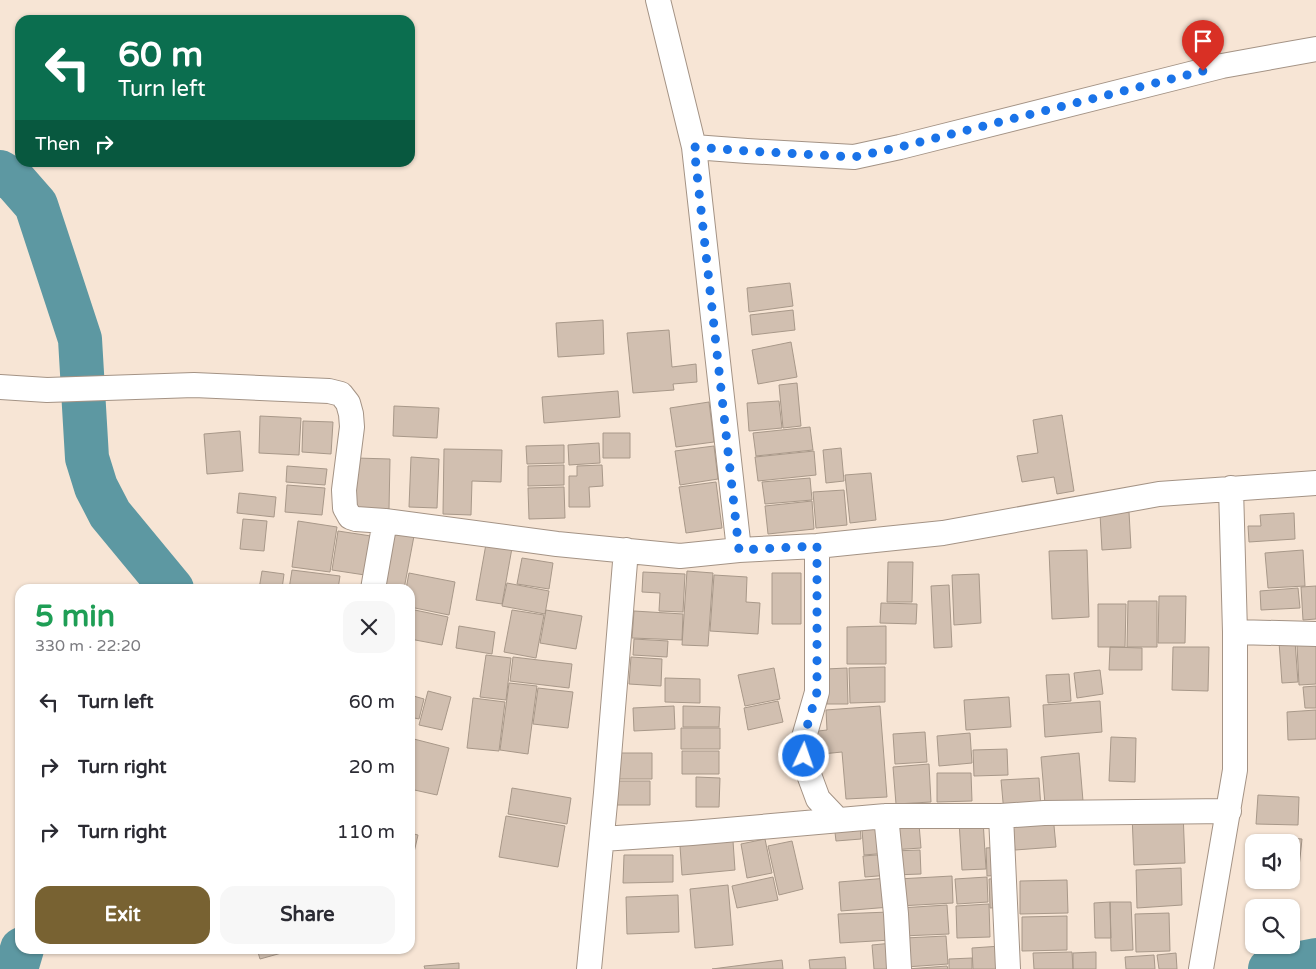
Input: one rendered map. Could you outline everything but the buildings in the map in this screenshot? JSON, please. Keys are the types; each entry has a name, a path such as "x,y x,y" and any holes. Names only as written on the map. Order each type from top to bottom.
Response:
{"street":[{"path":"658,0 694,147 739,550"},
{"path":"694,147 854,157 1222,66 1316,48"},
{"path":"0,387 47,390 194,384 329,391 341,394 348,403 352,427 344,490 347,514 356,519 385,521 557,544 680,556 739,550 817,546 943,533 1159,494 1316,483"},
{"path":"1201,969 1235,770 1235,632 1231,488"},
{"path":"373,584 385,521"},
{"path":"817,546 817,692 804,737 804,756 818,798 838,820"},
{"path":"589,969 602,839 626,550"},
{"path":"1235,632 1316,634"},
{"path":"602,839 886,816 1001,816 1044,812 1229,811"},
{"path":"886,816 896,914 899,969"},
{"path":"1001,816 1008,969"}],"waterway":[{"path":"0,172 15,181 36,205 80,339 87,458 96,487 110,514 168,584"},
{"path":"16,969 20,954"},
{"path":"1270,969 1316,960"}],"route":[{"path":"804,756 804,737 817,692 817,546 739,550 694,147 854,157 1203,71"}]}
